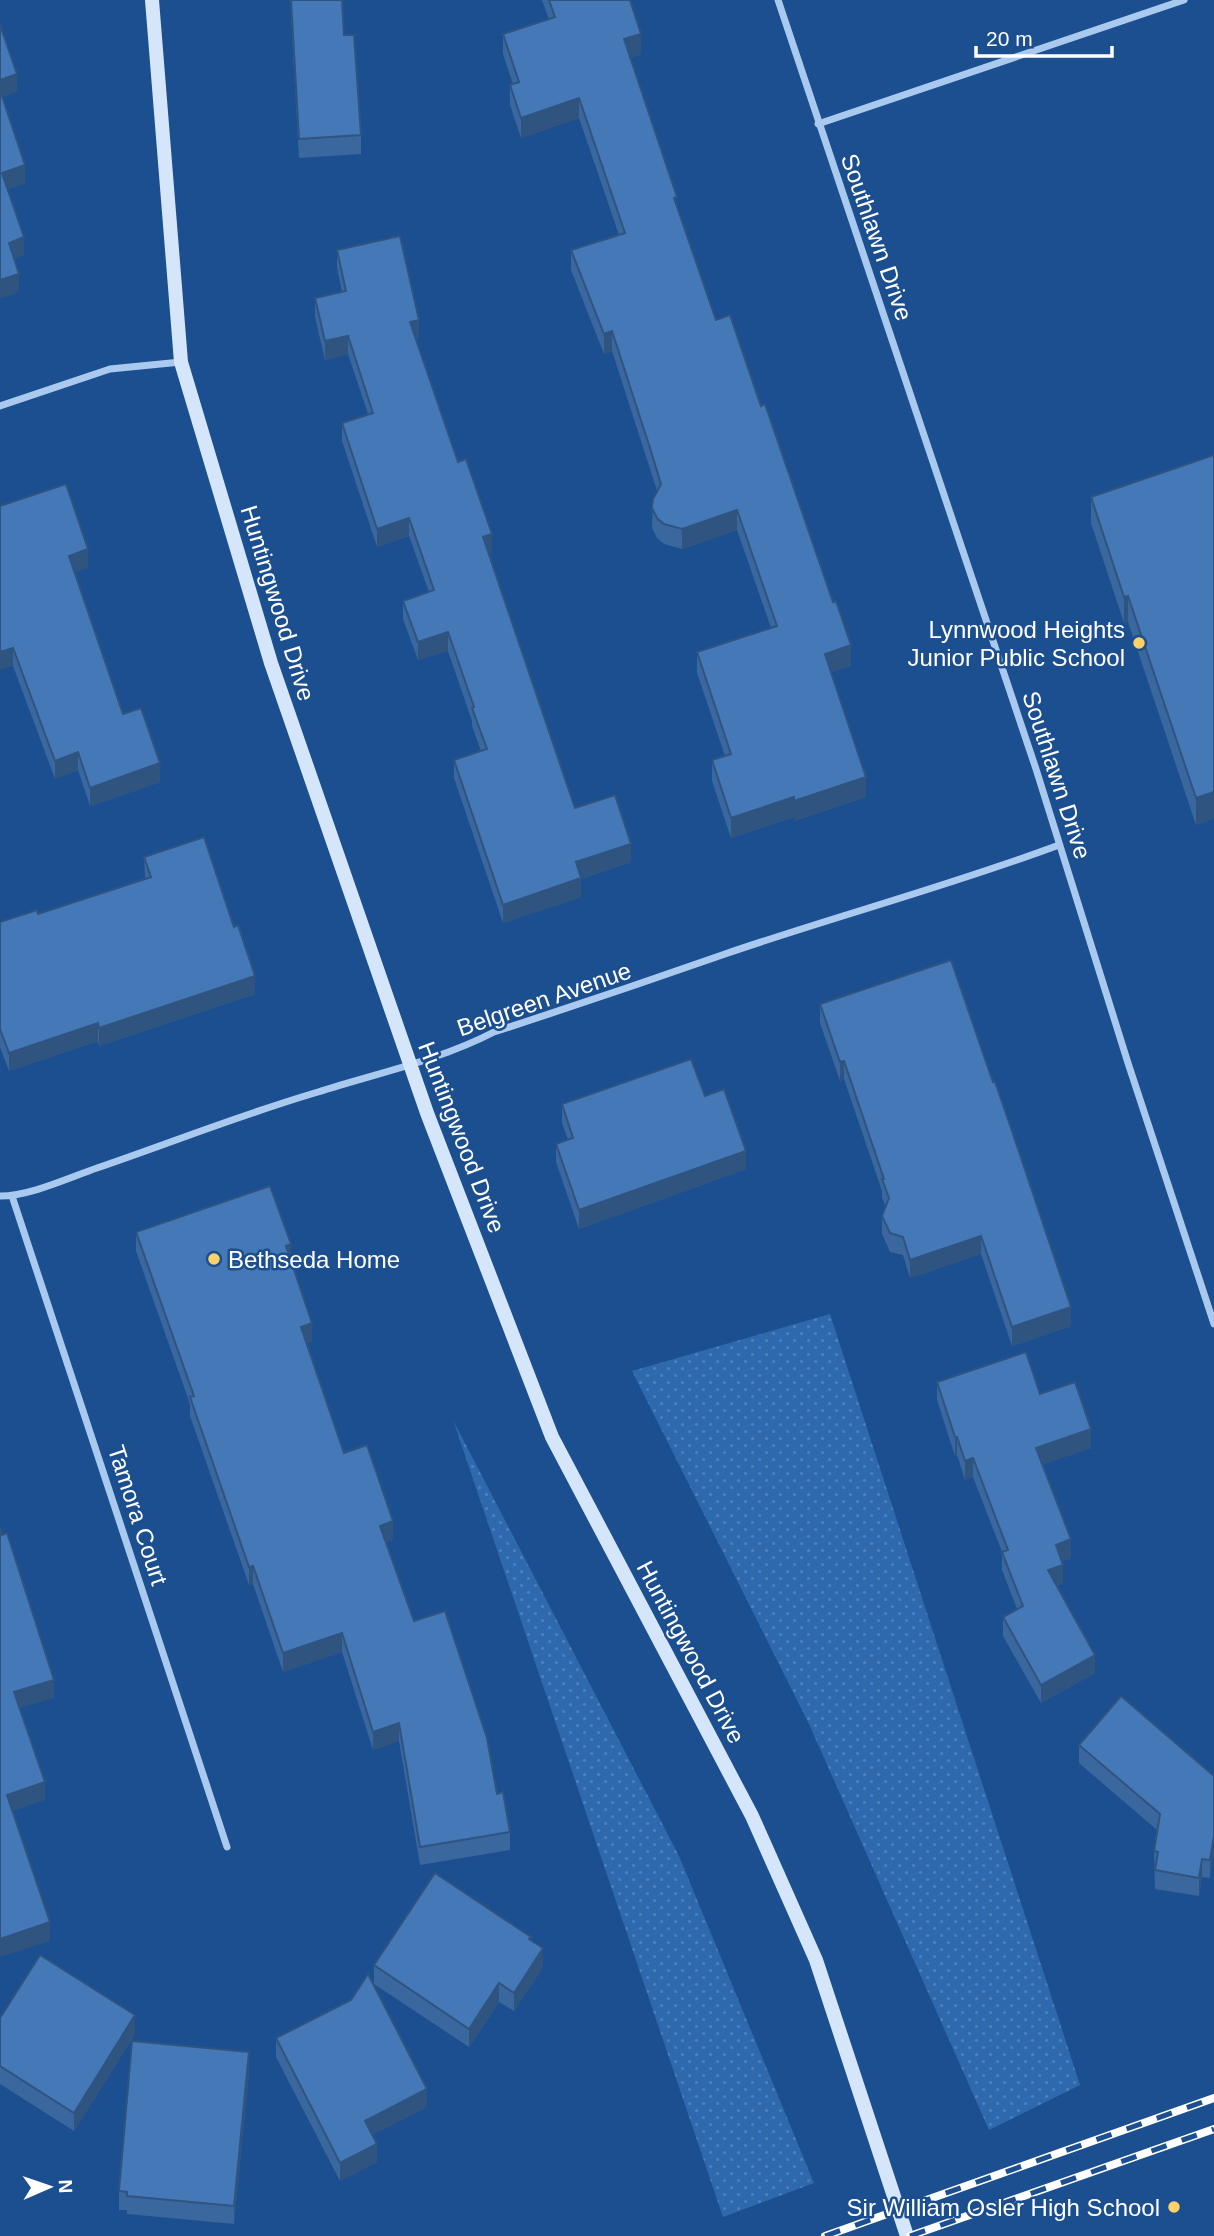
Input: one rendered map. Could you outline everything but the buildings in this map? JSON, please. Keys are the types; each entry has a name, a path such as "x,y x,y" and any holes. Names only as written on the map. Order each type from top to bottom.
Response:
{"street":[{"name":"Huntingwood Drive","path":"152,0 181,362 271,663 411,1066 552,1437 752,1816 816,1960 907,2236"},
{"name":"Southlawn Drive","path":"778,0 988,625 1214,1324"},
{"path":"818,124 1184,0"},
{"path":"0,406 110,369 181,362"},
{"name":"Belgreen Avenue","path":"0,1196 12,1196 319,1091 411,1066 471,1044 494,1032 653,981 726,954 990,871 1059,845"},
{"name":"Tamora Court","path":"12,1196 227,1847"}],"shaded area":[{"path":"830,1314 1080,2085 989,2130 809,1724 632,1371"},
{"path":"453,1420 679,1856 814,2183 723,2217"}],"railway":[{"path":"825,2236 1214,2098"},
{"path":"910,2236 1214,2129"}],"place":[{"name":"Lynnwood Heights Junior Public School","path":"1139,643"},
{"name":"Bethseda Home","path":"214,1259"},
{"name":"Sir William Osler High School","path":"1174,2207"}]}
